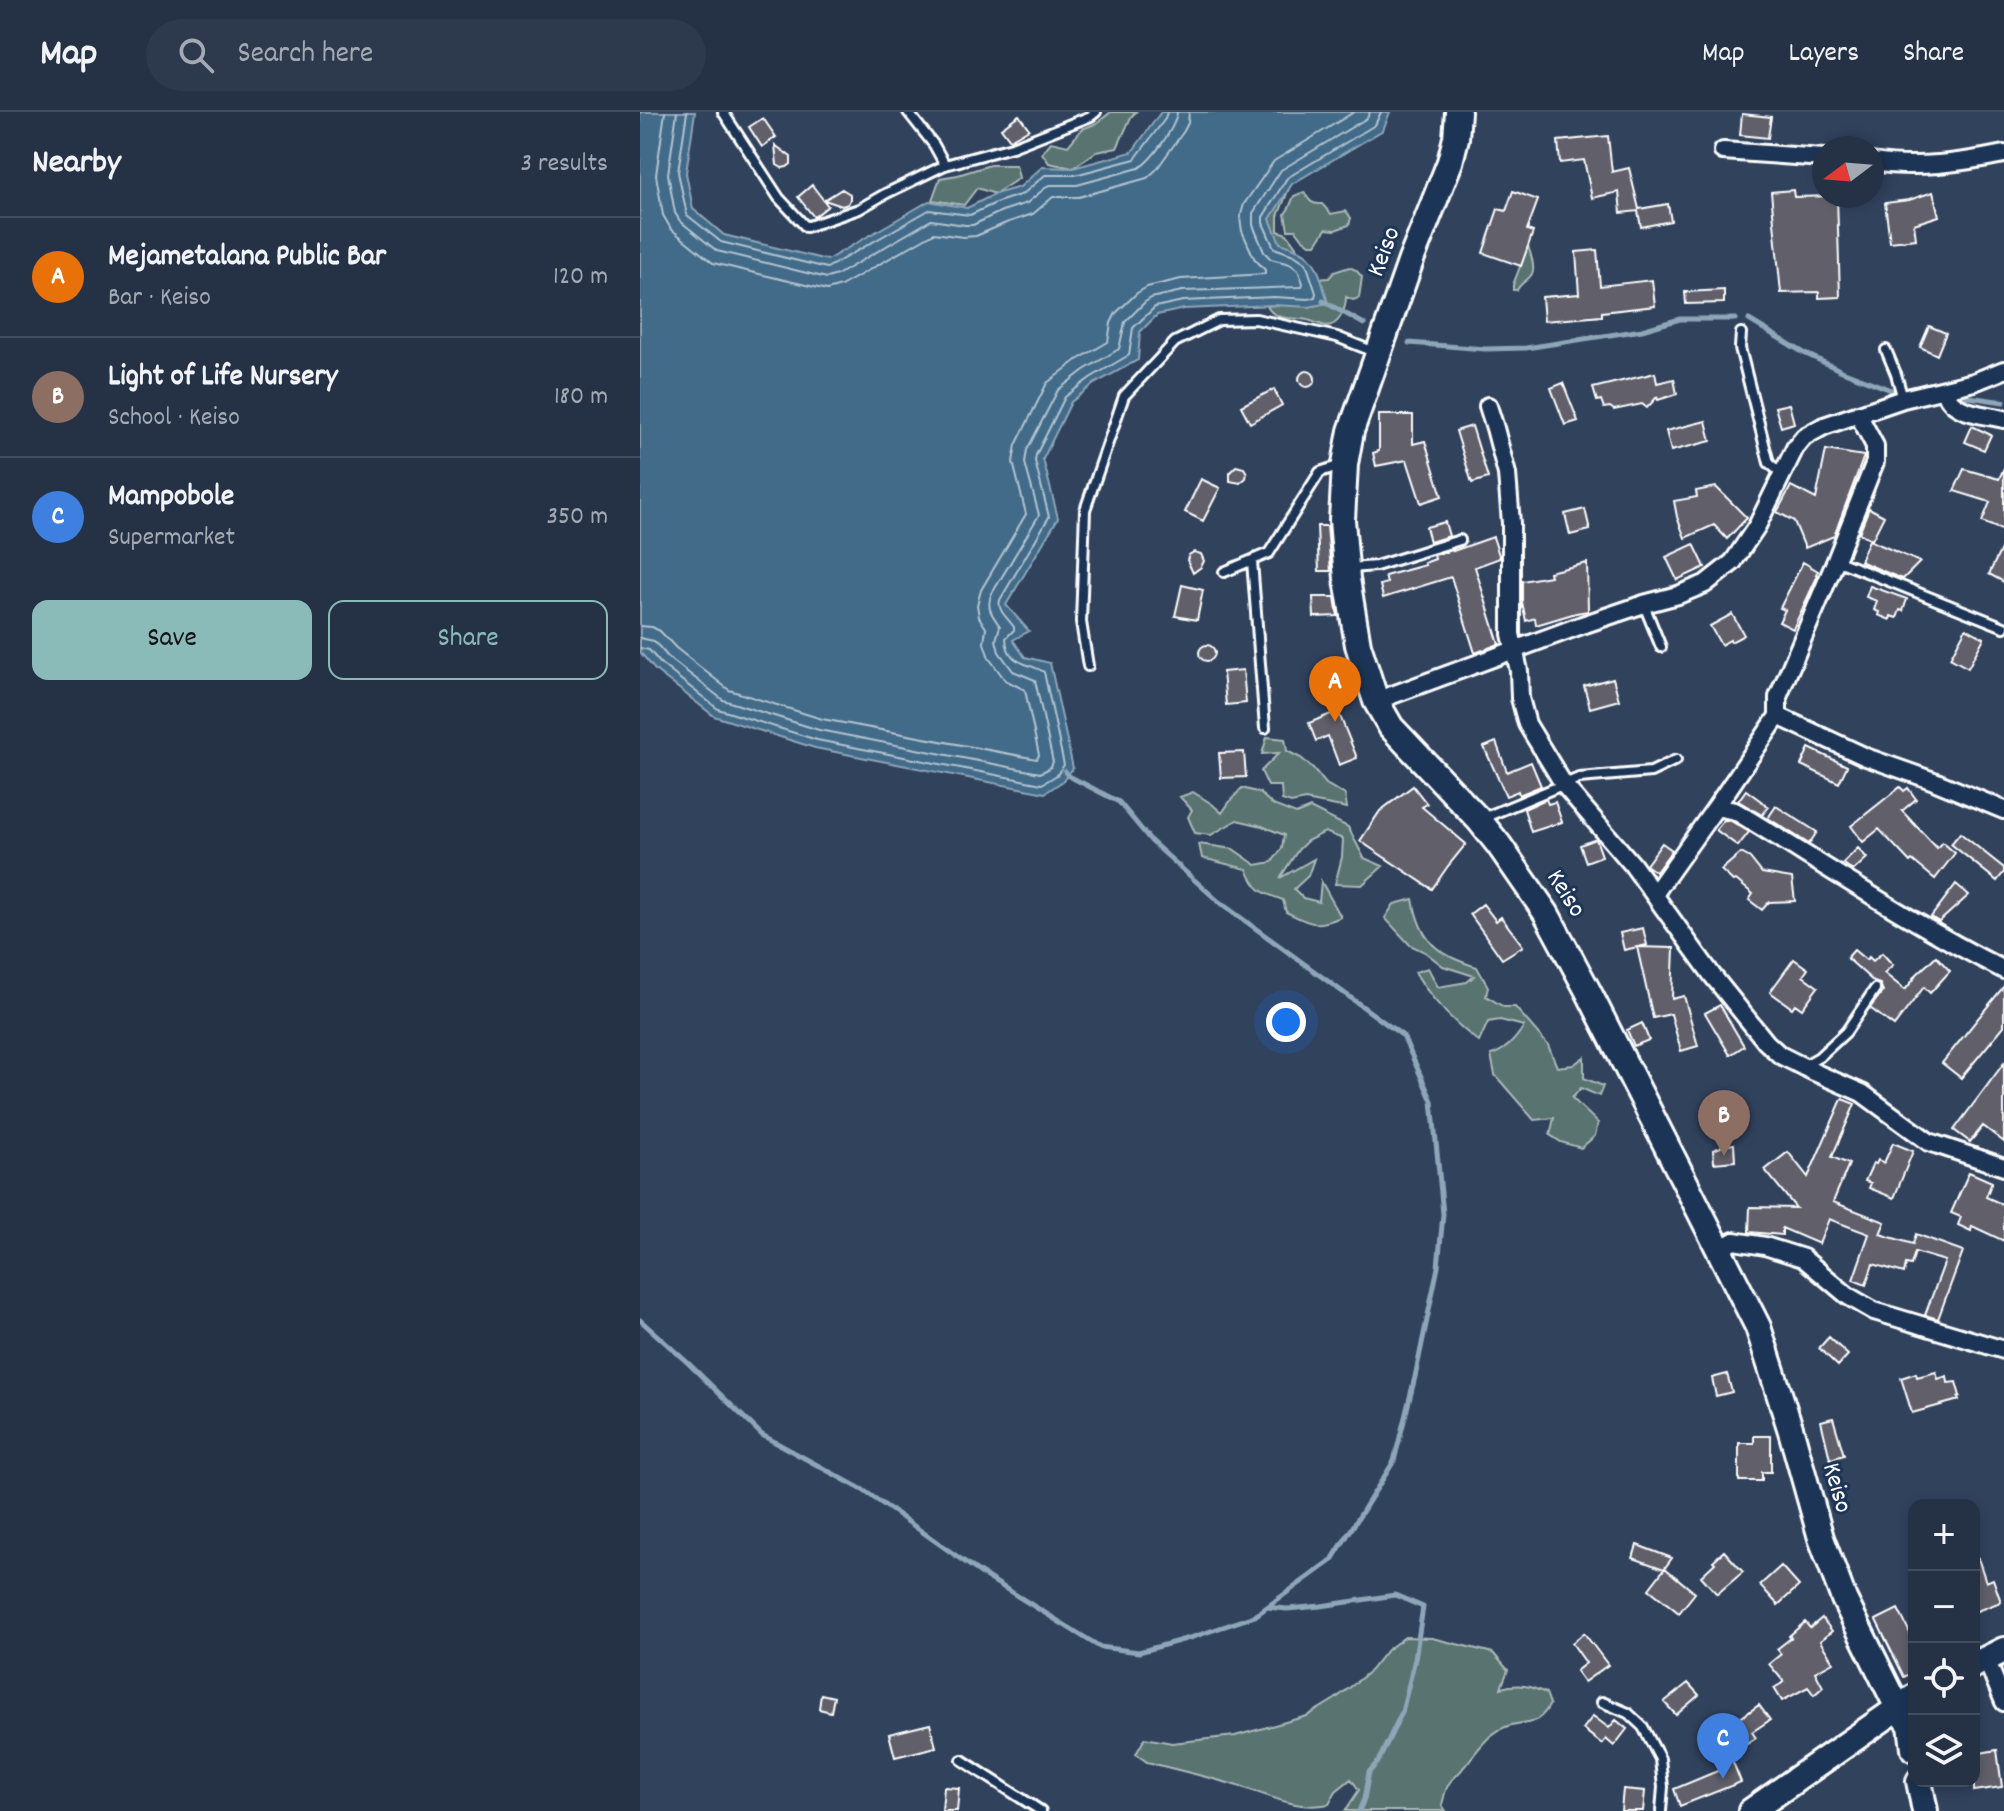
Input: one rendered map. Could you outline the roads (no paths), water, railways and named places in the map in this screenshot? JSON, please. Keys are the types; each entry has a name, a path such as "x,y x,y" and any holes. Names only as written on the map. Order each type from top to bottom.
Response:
{"street":[{"name":"Keiso","path":"1458,112 1450,162 1411,260 1351,431 1345,464 1342,520 1358,645 1376,701 1391,727 1499,845 1546,913 1588,991 1758,1327 1821,1538 1844,1599 1906,1702"},
{"path":"1723,151 1812,157"},
{"path":"1884,164 1957,164 2004,154"},
{"path":"1376,701 1515,649 1705,584 1733,562 1757,526 1795,448 1804,437 1858,414 1903,399 1974,382 2004,370"},
{"path":"1945,389 1946,397 1960,409 2004,419"},
{"path":"1488,406 1507,474 1511,523 1511,634 1520,698 1527,724 1564,785 1609,835 1655,893 1712,975 1780,1055 1862,1093 1929,1142 2004,1167"},
{"path":"1655,893 1778,716 1778,697 1875,462 1875,446 1858,414"},
{"path":"1778,716 1866,757 2004,810"},
{"path":"1716,807 1735,811 1868,894 2004,970"},
{"path":"1717,1250 1734,1241 1765,1246 1803,1258 1848,1296 1874,1311 2004,1350"},
{"path":"1988,1658 2004,1702"},
{"path":"1751,1811 1906,1702"},
{"path":"1920,1787 1925,1811"}],"lane":[{"path":"723,112 779,198 806,227 859,209 945,165 1012,147 1096,112"},
{"path":"908,112 934,145 945,165"},
{"path":"1088,666 1081,622 1085,510 1124,396 1175,342 1219,320 1256,319 1337,337 1377,353"},
{"path":"1741,333 1740,348 1769,463 1782,474"},
{"path":"1886,350 1903,399"},
{"path":"1224,572 1269,553 1320,472 1345,464"},
{"path":"1346,568 1376,566 1460,540"},
{"path":"1836,560 2004,627"},
{"path":"1252,561 1265,728"},
{"path":"1644,604 1661,647"},
{"path":"1479,820 1579,778 1651,772 1676,760"},
{"path":"1803,1066 1819,1057 1846,1032 1875,989"},
{"path":"1602,1702 1628,1713 1643,1727 1660,1759 1663,1787 1661,1811"},
{"path":"962,1760 1041,1811"}],"water":[{"path":"640,112 695,112 686,173 693,209 724,235 827,260 929,201 967,208 995,194 1020,187 1042,167 1073,168 1132,152 1161,112 1390,112 1383,130 1292,184 1270,219 1280,243 1302,252 1314,264 1328,303 1309,307 1274,305 1184,309 1157,315 1140,332 1138,360 1094,384 1071,402 1043,459 1058,518 1006,605 1029,631 1013,640 1025,657 1050,663 1073,768 1063,781 1045,793 815,748 714,716 655,670 640,652"}],"waterway":[{"path":"1323,301 1364,324"},
{"path":"1409,343 1485,349 1526,348 1642,330 1680,319 1735,319"},
{"path":"1749,320 1804,353 1891,390"},
{"path":"1962,396 2004,402"},
{"path":"1065,771 1067,775 1119,802 1152,842 1218,901 1403,1036 1432,1101 1443,1214 1438,1267 1394,1461 1332,1560 1267,1607"},
{"path":"640,1320 762,1435 863,1490 982,1574 1100,1647 1139,1652 1255,1616 1267,1607 1321,1606 1395,1595 1423,1607 1402,1712 1378,1762 1369,1772 1359,1811"}],"place":[{"name":"Mejametalana Public Bar","path":"1335,722"},
{"name":"Light of Life Nursery","path":"1724,1156"},
{"name":"Mampobole","path":"1723,1779"}]}
